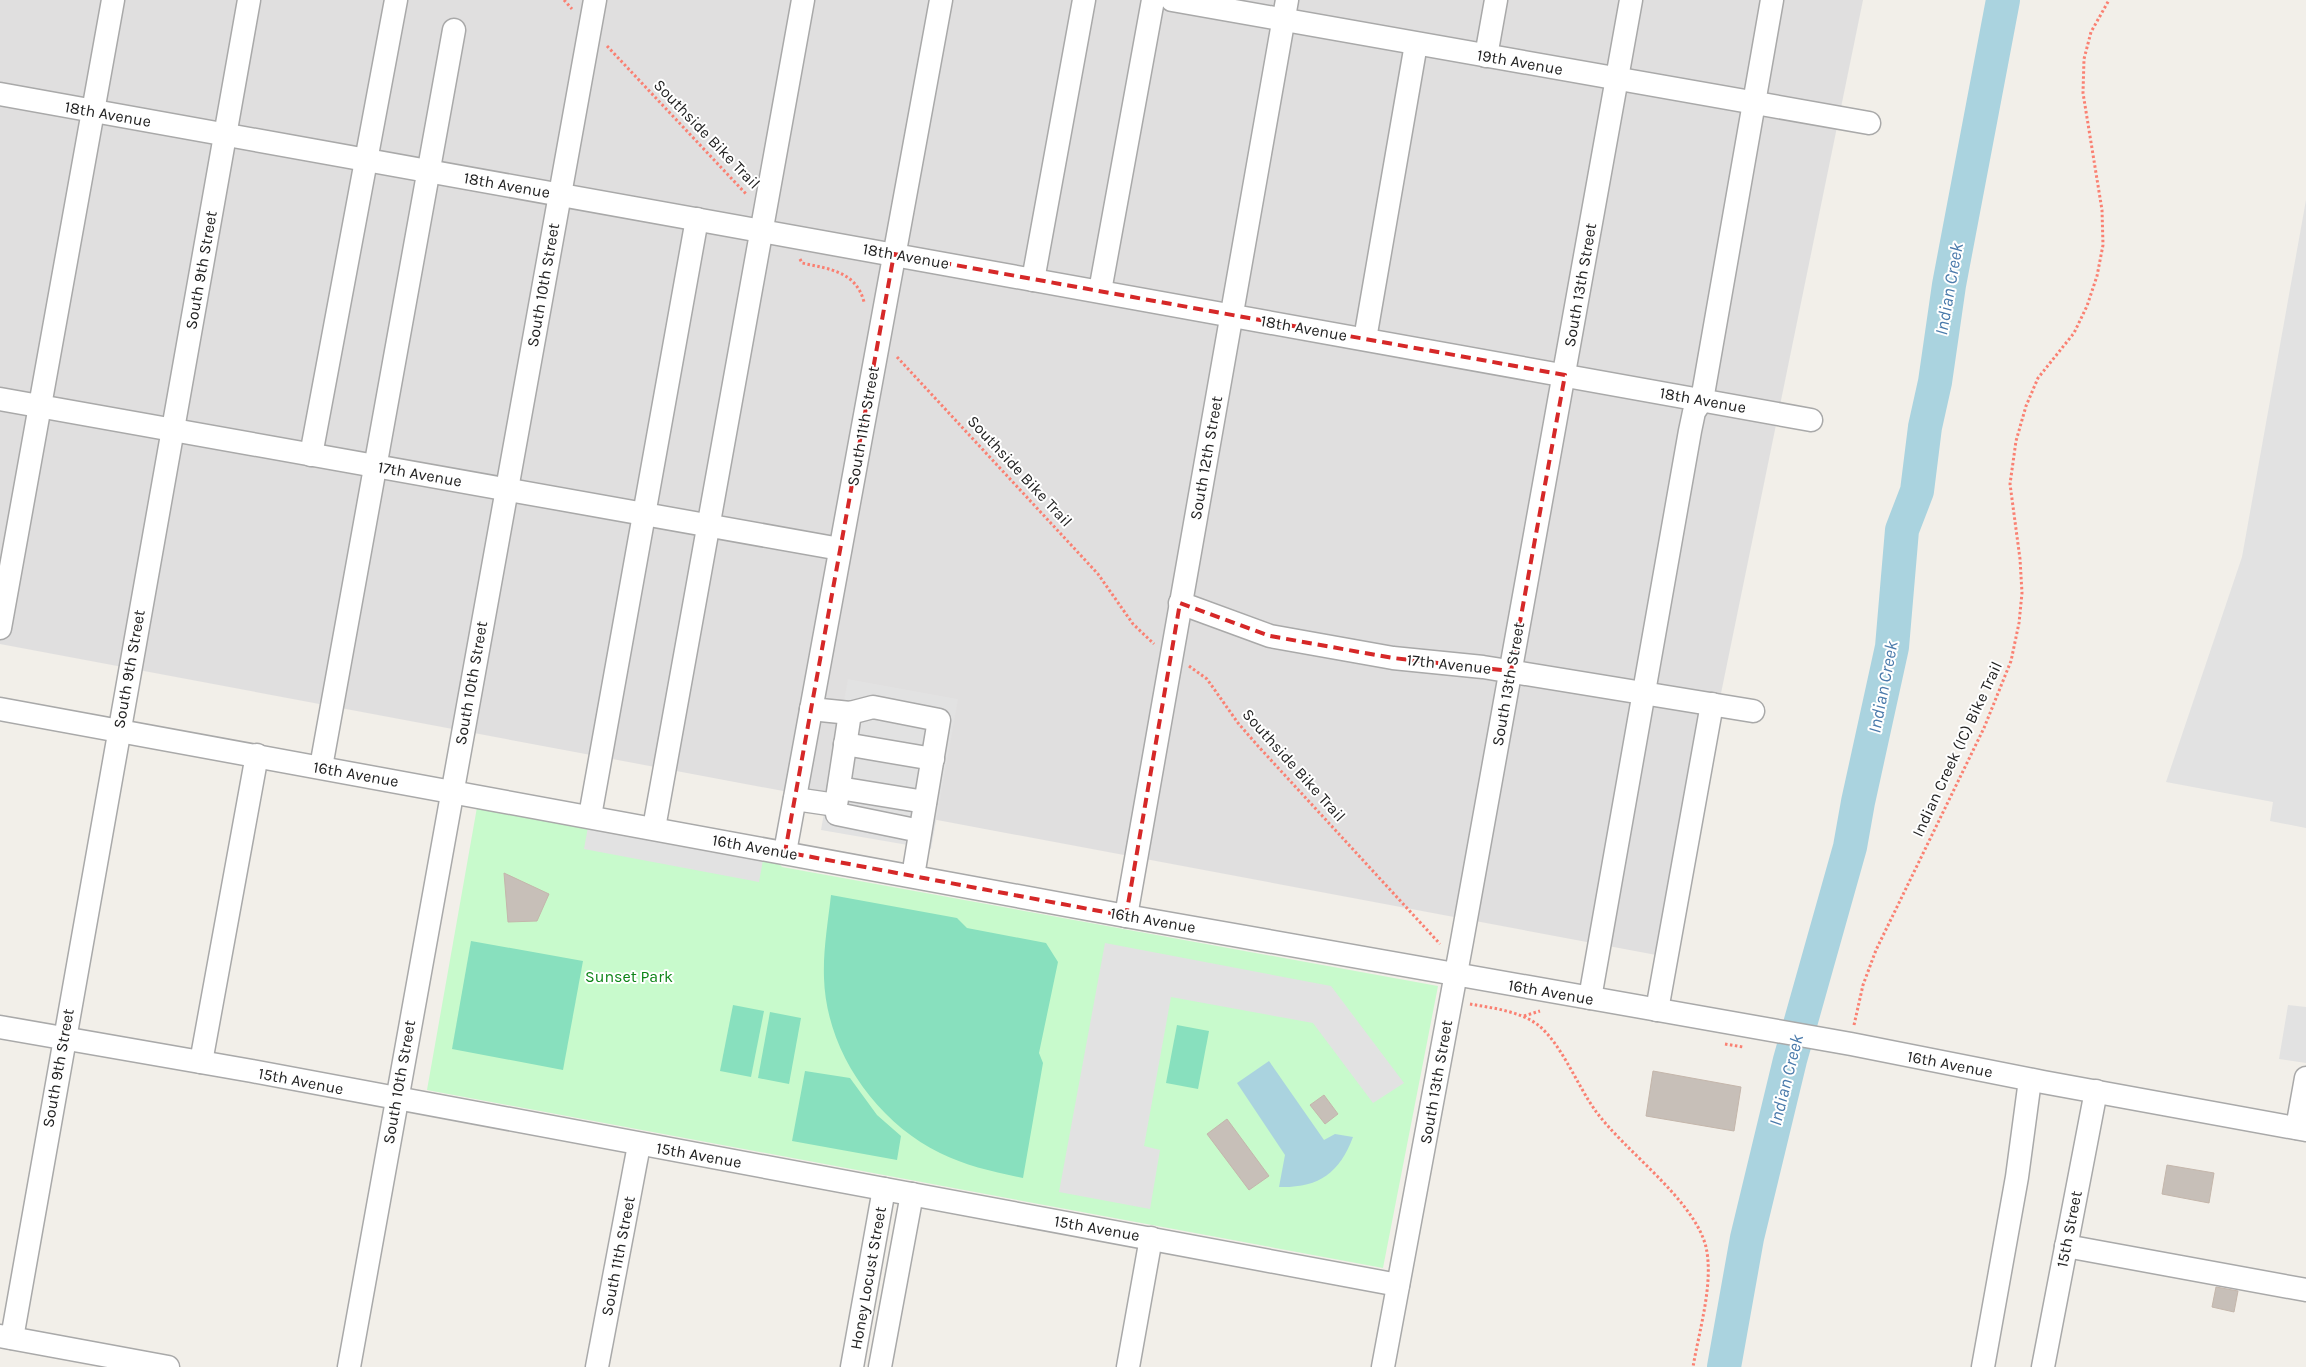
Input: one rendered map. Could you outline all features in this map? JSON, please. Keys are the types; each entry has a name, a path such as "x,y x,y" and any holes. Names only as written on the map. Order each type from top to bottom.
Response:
{"street":[{"path":"0,628 114,0"},
{"name":"South 9th Street","path":"6,1337 64,1037 250,0"},
{"path":"311,455 396,0"},
{"name":"South 10th Street","path":"349,1367 395,1099 595,0"},
{"path":"654,828 710,526 803,0"},
{"name":"South 11th Street","path":"785,852 941,0"},
{"path":"1033,280 1084,0"},
{"path":"1100,291 1153,0"},
{"name":"19th Avenue","path":"1172,0 1285,10 1416,44 1868,123"},
{"path":"1486,56 1496,0"},
{"name":"South 13th Street","path":"1383,1367 1565,375 1631,0"},
{"path":"1590,998 1692,421 1694,412 1702,400 1772,0"},
{"name":"South 12th Street","path":"1126,916 1285,10"},
{"path":"320,767 430,171 454,30"},
{"path":"1365,339 1416,44"},
{"name":"18th Avenue","path":"0,94 1811,420"},
{"path":"590,816 697,219"},
{"name":"17th Avenue","path":"0,399 840,549"},
{"name":"17th Avenue","path":"1180,602 1270,636 1393,658 1511,671 1753,710"},
{"path":"1657,1010 1712,704"},
{"path":"811,709 850,713 873,707 940,720 913,876"},
{"name":"16th Avenue","path":"0,709 1126,916 1851,1044 2030,1080 2302,1129"},
{"path":"837,803 850,713"},
{"path":"845,744 933,759"},
{"path":"201,1062 257,756"},
{"path":"795,799 837,803 925,802"},
{"path":"837,803 920,831"},
{"name":"15th Avenue","path":"0,1027 201,1062 1398,1285"},
{"path":"2302,1129 2306,1078"},
{"path":"1983,1367 2017,1177 2030,1080"},
{"name":"15th Street","path":"2043,1367 2096,1091"},
{"name":"South 11th Street","path":"597,1367 639,1145"},
{"name":"Honey Locust Street","path":"852,1367 884,1189"},
{"name":"Honey Locust Street","path":"880,1367 912,1194"},
{"path":"1128,1367 1151,1238"},
{"path":"2066,1246 2306,1290"},
{"path":"6,1337 168,1367"}],"path":[{"name":"Indian Creek (IC) Bike Trail","path":"1851,1044 1861,992 1876,950 1984,728 2011,661 2019,624 2022,592 2020,559 2010,484 2016,440 2026,406 2038,378 2074,334 2087,306 2097,276 2103,246 2102,210 2083,94 2084,60 2091,32 2109,0"},
{"name":"Southside Bike Trail","path":"590,27 732,180 750,198 765,208"},
{"path":"794,236 802,264 847,275 857,285 865,307"},
{"name":"Southside Bike Trail","path":"879,338 1098,574 1142,635 1207,680 1238,723 1258,746 1433,934 1442,946"},
{"path":"1479,1006 1524,1016 1539,1026 1549,1037 1597,1112 1697,1222 1706,1247 1708,1275 1692,1367"}],"highlighted area":[{"path":"894,254 1565,375 1511,671 1393,658 1270,636 1180,603 1126,916 785,852"}],"shaded area":[{"path":"0,0 1863,0 1667,957 0,644"},
{"path":"2306,200 2306,828 2270,821 2273,802 2166,782 2242,557"},
{"path":"848,679 958,699 931,849 821,830"},
{"path":"590,816 765,849 759,882 584,849"},
{"path":"1105,943 1331,986 1404,1083 1373,1103 1313,1023 1171,997 1144,1146 1160,1150 1150,1209 1059,1192"},
{"path":"2288,1005 2306,1007 2306,1063 2279,1059"}],"green space":[{"name":"Sunset Park","path":"479,796 765,849 782,867 1438,986 1383,1268 427,1090"},
{"path":"831,895 957,918 967,928 1046,943 1058,962 1039,1053 1043,1063 1023,1178 960,1162 916,1139 875,1103 858,1080 844,1057 827,1005 824,957"},
{"path":"471,941 583,961 563,1070 452,1049"},
{"path":"733,1005 764,1011 751,1077 720,1071"},
{"path":"770,1012 801,1018 789,1084 758,1078"},
{"path":"1177,1025 1209,1031 1198,1089 1166,1083"},
{"path":"805,1071 850,1078 877,1115 901,1136 897,1160 792,1141"}],"water":[{"path":"1269,1061 1324,1140 1335,1134 1353,1137 1341,1161 1334,1169 1316,1181 1305,1185 1279,1187 1285,1155 1237,1083"}],"building":[{"path":"504,873 549,894 537,921 508,922"},
{"path":"1653,1071 1741,1087 1734,1131 1646,1116"},
{"path":"1324,1095 1338,1114 1325,1124 1310,1105"},
{"path":"1227,1119 1269,1176 1249,1190 1207,1134"},
{"path":"2167,1165 2214,1173 2209,1203 2162,1194"},
{"path":"2216,1287 2238,1291 2234,1312 2212,1307"}],"waterway":[{"name":"Indian Creek","path":"1724,1367 1747,1238 1790,1060 1850,847 1892,647 1902,530 1917,491 1925,427 1935,382 1949,285 2003,0"}]}
